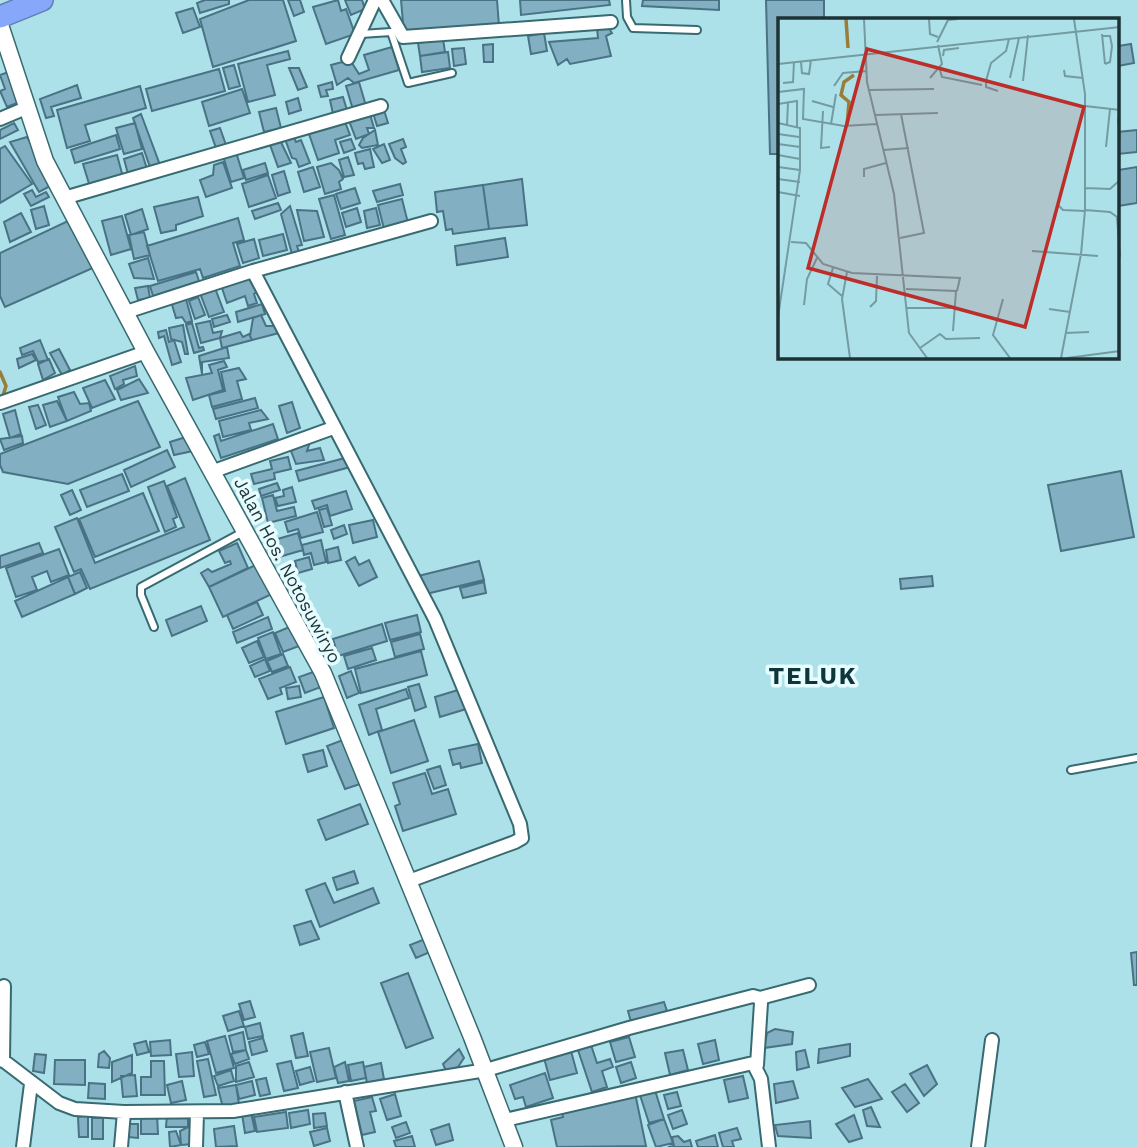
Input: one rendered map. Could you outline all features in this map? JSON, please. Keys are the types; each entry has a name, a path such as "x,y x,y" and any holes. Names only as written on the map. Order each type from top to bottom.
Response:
{"highway":[{"path":"0,3 7,0"},
{"path":"0,17 42,0"}],"street":[{"path":"348,58 374,0"},
{"path":"382,0 403,37 611,22"},
{"name":"Jalan Hos. Notosuwiryo","path":"0,25 45,161 146,352 323,673 485,1070 513,1147"},
{"path":"64,198 381,106"},
{"path":"0,119 26,108"},
{"path":"127,313 253,271 431,221"},
{"path":"253,271 435,619 520,824 522,838 409,881"},
{"path":"0,404 146,352"},
{"path":"214,471 333,428"},
{"path":"4,986 1,1059 66,1107 124,1112 197,1112 233,1111 485,1070 629,1028 753,996 760,998 809,985"},
{"path":"760,998 757,1065 769,1147"},
{"path":"978,1147 992,1041"},
{"path":"505,1120 746,1063 757,1065"},
{"path":"23,1147 32,1084"},
{"path":"345,1092 357,1147"},
{"path":"121,1147 124,1112"},
{"path":"196,1147 197,1112"}],"lane":[{"path":"626,0 627,17 633,27 697,30"},
{"path":"361,34 386,30 390,32 408,83 452,73"},
{"path":"154,627 141,595 141,587 245,531"},
{"path":"1071,770 1137,758"}],"building":[{"path":"205,0 229,0 229,4 200,13 197,3"},
{"path":"249,0 283,0 296,41 213,67 200,19"},
{"path":"288,0 300,0 304,12 294,16"},
{"path":"338,0 341,11 346,9 355,34 326,44 313,7"},
{"path":"345,0 362,0 365,9 351,15"},
{"path":"401,0 497,0 499,26 404,34"},
{"path":"520,0 609,0 610,5 521,15"},
{"path":"643,0 719,0 719,10 642,6"},
{"path":"766,0 824,0 824,18 778,18 778,154 770,154"},
{"path":"193,8 200,27 183,33 176,13"},
{"path":"606,24 612,33 606,36 611,56 570,64 567,59 558,65 549,42 598,38 597,28"},
{"path":"544,33 547,51 531,54 528,36"},
{"path":"443,39 445,52 420,56 418,43"},
{"path":"493,44 493,62 484,62 483,45"},
{"path":"1131,44 1134,63 1120,66 1120,46"},
{"path":"392,47 399,70 354,83 348,78 337,85 331,65 350,60 359,74 369,70 364,55"},
{"path":"464,48 466,64 454,66 452,49"},
{"path":"288,51 290,59 267,65 275,95 248,102 238,64"},
{"path":"448,52 450,68 422,72 420,56"},
{"path":"234,65 240,86 229,89 223,68"},
{"path":"289,68 299,68 307,87 298,90"},
{"path":"219,69 225,91 152,111 146,89"},
{"path":"11,71 22,101 7,107 0,91 5,89 0,75"},
{"path":"332,82 333,89 326,90 328,96 321,97 318,86"},
{"path":"359,82 366,106 353,110 346,86"},
{"path":"77,85 81,98 51,107 54,116 46,118 40,99"},
{"path":"140,86 146,108 85,125 90,141 67,148 57,110"},
{"path":"242,89 250,113 209,126 202,102"},
{"path":"343,97 347,110 333,114 330,100"},
{"path":"298,98 301,110 289,114 286,102"},
{"path":"276,108 281,128 264,132 259,112"},
{"path":"384,110 388,123 377,126 373,113"},
{"path":"369,111 374,128 367,128 369,134 356,139 348,118"},
{"path":"141,114 160,165 150,167 133,118"},
{"path":"345,122 350,135 335,140 339,153 318,160 309,134 315,132 314,128"},
{"path":"14,123 18,130 0,139 0,130"},
{"path":"135,123 142,149 124,154 116,128"},
{"path":"220,128 226,145 216,148 210,131"},
{"path":"375,130 378,145 362,148 359,145 363,138"},
{"path":"1137,130 1137,152 1120,154 1120,132"},
{"path":"116,135 120,149 75,163 71,150"},
{"path":"293,136 296,142 301,140 310,163 299,167 296,159 292,158 285,139"},
{"path":"27,137 54,184 39,192 10,142"},
{"path":"279,138 291,163 278,167 269,142"},
{"path":"351,139 355,149 344,153 340,142"},
{"path":"403,139 406,147 401,149 406,162 403,164 395,158 389,144"},
{"path":"384,144 390,160 382,163 373,149"},
{"path":"5,146 32,184 0,203 0,149"},
{"path":"370,149 374,167 365,169 363,163 358,164 355,153"},
{"path":"236,152 244,178 231,182 223,156"},
{"path":"142,153 147,169 128,174 124,159"},
{"path":"117,155 123,177 90,187 83,164"},
{"path":"348,157 354,175 344,177 339,160"},
{"path":"223,162 232,188 206,197 200,180 213,175 214,165"},
{"path":"265,163 268,173 246,180 243,170"},
{"path":"331,163 339,170 343,179 339,182 341,189 325,194 317,167"},
{"path":"313,167 320,187 304,192 298,172"},
{"path":"1137,167 1137,203 1120,206 1120,170"},
{"path":"284,171 290,192 278,196 272,175"},
{"path":"268,175 276,198 249,207 242,184"},
{"path":"522,179 527,225 489,229 483,185"},
{"path":"400,184 403,195 377,202 373,191"},
{"path":"483,185 489,229 453,234 452,229 446,230 443,211 437,212 435,192"},
{"path":"355,188 360,203 341,209 336,194"},
{"path":"32,190 36,197 46,192 49,197 31,206 24,194"},
{"path":"334,195 345,235 331,239 319,199"},
{"path":"198,197 203,216 176,225 176,230 161,233 154,207"},
{"path":"402,199 408,223 384,229 378,205"},
{"path":"278,203 281,210 255,219 252,211"},
{"path":"44,206 49,225 36,229 31,210"},
{"path":"290,206 302,245 297,246 299,252 292,254 281,214"},
{"path":"357,208 361,222 346,227 342,213"},
{"path":"376,208 380,225 367,228 364,211"},
{"path":"142,209 148,229 131,235 125,215"},
{"path":"297,210 317,211 324,237 304,241"},
{"path":"21,213 31,232 10,242 4,222"},
{"path":"122,216 131,249 111,255 102,221"},
{"path":"238,218 244,240 233,243 240,266 203,278 200,269 158,281 147,246"},
{"path":"70,220 95,267 5,307 0,296 0,253"},
{"path":"144,232 150,255 134,259 129,235"},
{"path":"283,234 287,250 263,256 259,240"},
{"path":"505,238 508,257 457,265 455,246"},
{"path":"254,239 259,258 243,263 237,244"},
{"path":"148,258 154,279 134,278 129,264"},
{"path":"196,272 199,281 153,296 150,286"},
{"path":"248,277 257,292 254,294 257,303 248,306 245,296 227,303 222,288"},
{"path":"148,286 150,298 138,300 135,288"},
{"path":"215,288 224,312 209,317 200,293"},
{"path":"194,292 195,297 186,299 192,321 186,323 182,317 176,318 170,298"},
{"path":"198,297 205,315 195,319 189,301"},
{"path":"262,304 265,314 238,322 236,312"},
{"path":"227,315 230,322 214,327 212,319"},
{"path":"261,315 266,326 276,326 279,333 252,340 250,336 253,318"},
{"path":"210,321 213,333 222,331 220,338 201,343 196,324"},
{"path":"192,323 199,348 203,347 204,350 194,353 186,325"},
{"path":"183,325 188,354 185,354 182,342 171,339 169,328"},
{"path":"166,330 169,342 174,340 181,362 172,365 164,336 159,338 158,332"},
{"path":"240,332 243,337 249,334 252,340 222,348 220,338"},
{"path":"40,340 48,360 38,362 33,351 22,355 20,348"},
{"path":"227,347 229,358 202,362 202,374 199,356"},
{"path":"59,349 70,370 62,375 50,353"},
{"path":"32,354 36,360 19,368 17,359"},
{"path":"49,359 55,373 43,380 38,364"},
{"path":"224,361 227,367 218,370 223,390 193,400 186,378 212,373 209,365"},
{"path":"135,366 137,376 123,380 124,384 115,389 110,376"},
{"path":"239,368 246,379 237,381 242,399 212,407 209,395 225,391 221,372"},
{"path":"139,379 148,393 121,400 117,390"},
{"path":"105,380 115,399 92,408 83,388"},
{"path":"74,392 80,404 89,403 91,411 67,421 58,397"},
{"path":"255,398 258,408 216,419 213,409"},
{"path":"57,401 67,421 50,427 43,405"},
{"path":"138,401 160,447 68,484 3,472 0,454"},
{"path":"292,402 300,428 287,433 279,406"},
{"path":"38,405 46,425 36,429 29,407"},
{"path":"15,410 21,434 10,438 3,414"},
{"path":"261,410 268,419 249,423 251,430 223,437 219,421"},
{"path":"273,424 278,439 221,458 214,436 219,434 221,441"},
{"path":"22,436 23,443 4,450 0,439"},
{"path":"186,437 193,451 174,455 170,442"},
{"path":"310,442 307,451 320,448 324,460 296,464 291,451"},
{"path":"167,450 175,467 131,487 124,470"},
{"path":"288,457 291,469 274,473 275,479 254,484 251,474 272,469 270,461"},
{"path":"345,458 350,467 299,481 296,471"},
{"path":"1121,471 1134,537 1061,551 1048,485"},
{"path":"122,474 129,491 87,507 80,490"},
{"path":"185,478 210,540 90,589 81,569 74,572 55,527 77,518 95,563 184,527 167,486"},
{"path":"164,481 177,517 173,519 176,527 165,532 148,487"},
{"path":"277,483 280,490 261,496 259,489"},
{"path":"292,487 296,502 278,506 275,498 284,496 283,490"},
{"path":"72,490 81,510 70,515 61,495"},
{"path":"346,491 352,509 330,516 327,505 315,509 312,501"},
{"path":"143,493 159,531 95,557 79,519"},
{"path":"273,495 277,511 294,507 296,516 268,523 262,498"},
{"path":"327,508 332,525 324,527 319,510"},
{"path":"317,512 323,532 301,538 298,529 288,532 285,522"},
{"path":"373,520 377,537 353,543 349,525"},
{"path":"344,525 347,534 334,539 331,530"},
{"path":"298,533 303,550 279,557 274,540"},
{"path":"321,540 326,562 314,565 311,553 304,555 302,545"},
{"path":"39,543 43,553 0,568 0,556"},
{"path":"237,543 248,568 209,587 201,573 208,569 212,572 231,564 230,561 225,563 219,551"},
{"path":"338,547 341,560 328,563 326,550"},
{"path":"59,549 69,575 51,582 47,571 32,577 37,590 16,597 6,568"},
{"path":"309,557 312,569 298,573 295,561"},
{"path":"355,557 359,565 369,560 377,577 359,586 346,562"},
{"path":"479,561 484,580 422,595 418,576"},
{"path":"260,563 274,593 223,617 209,587"},
{"path":"80,572 87,588 75,594 68,577"},
{"path":"932,576 933,586 901,589 900,579"},
{"path":"68,577 75,594 22,617 15,601"},
{"path":"484,582 486,593 463,598 460,588"},
{"path":"257,602 263,615 233,629 227,615"},
{"path":"201,606 207,621 172,636 166,620"},
{"path":"417,615 421,632 390,640 385,623"},
{"path":"268,617 272,629 237,643 233,632"},
{"path":"382,624 387,641 338,656 333,639"},
{"path":"294,625 302,645 283,652 275,633"},
{"path":"273,632 281,654 266,659 258,638"},
{"path":"420,634 424,649 395,657 391,642"},
{"path":"257,641 264,657 249,663 242,648"},
{"path":"372,648 376,660 348,669 344,656"},
{"path":"421,651 427,675 361,693 355,669"},
{"path":"283,654 288,666 272,672 267,661"},
{"path":"265,659 270,671 255,677 250,666"},
{"path":"290,667 296,682 280,688 282,694 268,699 259,679"},
{"path":"316,671 321,687 305,693 299,677"},
{"path":"351,671 359,693 347,698 339,676"},
{"path":"419,684 426,707 415,711 408,687"},
{"path":"299,686 301,697 288,699 286,688"},
{"path":"406,689 409,698 376,709 382,730 369,735 359,705"},
{"path":"458,690 466,709 440,717 435,697"},
{"path":"324,697 334,728 286,744 276,712"},
{"path":"414,720 428,761 391,773 378,732"},
{"path":"348,738 363,783 345,789 327,746"},
{"path":"478,744 482,763 461,768 460,763 453,765 449,750"},
{"path":"323,750 327,766 308,772 303,755"},
{"path":"440,766 446,785 434,789 427,770"},
{"path":"425,773 432,794 448,789 456,814 403,831 395,806 400,804 393,783"},
{"path":"360,804 368,824 326,840 318,820"},
{"path":"354,871 358,883 337,890 333,878"},
{"path":"325,883 334,903 373,888 379,903 320,927 306,890"},
{"path":"311,921 319,939 300,945 294,926"},
{"path":"425,939 430,952 416,958 410,945"},
{"path":"1137,952 1137,985 1134,985 1131,953"},
{"path":"408,973 433,1038 406,1048 381,983"},
{"path":"250,1001 255,1017 244,1020 239,1004"},
{"path":"664,1002 667,1011 631,1022 628,1011"},
{"path":"239,1011 244,1026 228,1031 223,1016"},
{"path":"260,1023 263,1036 248,1039 245,1027"},
{"path":"775,1029 793,1032 792,1044 764,1048 767,1033"},
{"path":"243,1032 246,1050 233,1052 229,1036"},
{"path":"303,1033 308,1056 296,1058 291,1036"},
{"path":"225,1036 234,1068 216,1073 207,1041"},
{"path":"629,1037 635,1057 616,1062 610,1042"},
{"path":"263,1038 267,1051 252,1055 249,1042"},
{"path":"170,1040 171,1055 151,1056 150,1042"},
{"path":"715,1040 719,1060 703,1064 698,1044"},
{"path":"146,1041 149,1052 137,1055 134,1044"},
{"path":"205,1042 209,1054 197,1057 194,1045"},
{"path":"850,1044 850,1056 818,1063 819,1049"},
{"path":"591,1045 597,1063 610,1059 613,1067 602,1071 607,1087 592,1092 578,1050"},
{"path":"329,1048 336,1078 317,1082 310,1052"},
{"path":"459,1049 464,1058 458,1067 446,1071 443,1064"},
{"path":"246,1050 249,1059 235,1064 231,1054"},
{"path":"683,1050 688,1070 670,1075 665,1053"},
{"path":"805,1050 809,1067 797,1070 796,1052"},
{"path":"104,1051 110,1058 109,1068 98,1067 99,1054"},
{"path":"571,1051 577,1073 550,1080 544,1058"},
{"path":"192,1052 194,1076 179,1077 176,1054"},
{"path":"35,1054 46,1055 44,1073 33,1071"},
{"path":"132,1055 132,1073 112,1082 112,1062"},
{"path":"208,1059 216,1095 204,1097 197,1061"},
{"path":"55,1060 85,1060 85,1085 54,1084"},
{"path":"151,1061 164,1061 165,1095 141,1095 141,1077 151,1077"},
{"path":"291,1061 298,1088 284,1091 277,1064"},
{"path":"249,1062 254,1077 236,1082 236,1066"},
{"path":"345,1062 349,1081 338,1083 334,1067"},
{"path":"363,1062 366,1078 351,1081 348,1065"},
{"path":"631,1062 636,1078 621,1083 616,1067"},
{"path":"381,1063 384,1079 367,1083 364,1067"},
{"path":"927,1065 937,1084 924,1096 910,1074"},
{"path":"310,1067 314,1081 300,1085 296,1071"},
{"path":"231,1070 234,1081 218,1086 214,1076"},
{"path":"545,1073 553,1098 526,1107 523,1097 515,1099 510,1085"},
{"path":"135,1075 137,1096 123,1097 121,1076"},
{"path":"743,1076 748,1098 729,1102 724,1080"},
{"path":"266,1078 270,1094 260,1096 256,1080"},
{"path":"868,1079 882,1099 855,1107 842,1088"},
{"path":"182,1081 186,1100 171,1103 167,1085"},
{"path":"252,1081 255,1095 239,1099 236,1085"},
{"path":"793,1081 798,1098 776,1103 774,1084"},
{"path":"89,1083 105,1084 105,1099 88,1098"},
{"path":"905,1084 919,1103 907,1112 892,1092"},
{"path":"236,1085 239,1104 223,1108 218,1088"},
{"path":"654,1087 664,1119 649,1123 639,1092"},
{"path":"677,1092 681,1106 668,1109 664,1095"},
{"path":"635,1093 646,1146 557,1147 551,1120 563,1117 561,1109"},
{"path":"395,1094 401,1116 387,1120 380,1099"},
{"path":"372,1097 376,1111 370,1112 375,1132 362,1135 354,1101"},
{"path":"871,1107 880,1127 867,1126 863,1110"},
{"path":"308,1110 310,1124 291,1128 289,1113"},
{"path":"682,1110 687,1124 673,1129 668,1115"},
{"path":"251,1112 255,1131 245,1133 242,1114"},
{"path":"286,1112 288,1128 257,1132 254,1117"},
{"path":"325,1113 327,1126 314,1128 313,1114"},
{"path":"141,1114 157,1114 158,1134 141,1134"},
{"path":"167,1114 188,1115 188,1127 166,1127"},
{"path":"88,1115 88,1137 79,1137 78,1117"},
{"path":"854,1115 862,1138 849,1142 836,1124"},
{"path":"92,1118 103,1118 103,1139 92,1139"},
{"path":"664,1119 673,1143 656,1147 648,1125"},
{"path":"810,1121 811,1138 778,1136 775,1125"},
{"path":"406,1122 410,1133 396,1138 392,1127"},
{"path":"128,1124 138,1124 138,1138 128,1137"},
{"path":"449,1124 453,1140 436,1145 431,1130"},
{"path":"234,1126 237,1146 216,1147 214,1129"},
{"path":"188,1127 193,1130 194,1144 181,1145 180,1131"},
{"path":"327,1128 330,1141 314,1146 310,1132"},
{"path":"737,1128 741,1139 732,1141 734,1147 723,1147 719,1133"},
{"path":"176,1131 181,1145 170,1147 169,1132"},
{"path":"715,1135 718,1147 698,1147 696,1141"},
{"path":"412,1136 415,1147 396,1147 394,1141"},
{"path":"678,1136 684,1142 690,1140 692,1147 668,1147 674,1146 672,1137"}],"waterway":[{"path":"0,372 6,386 2,399"}],"district":[{"name":"TELUK","path":"813,676"}]}
